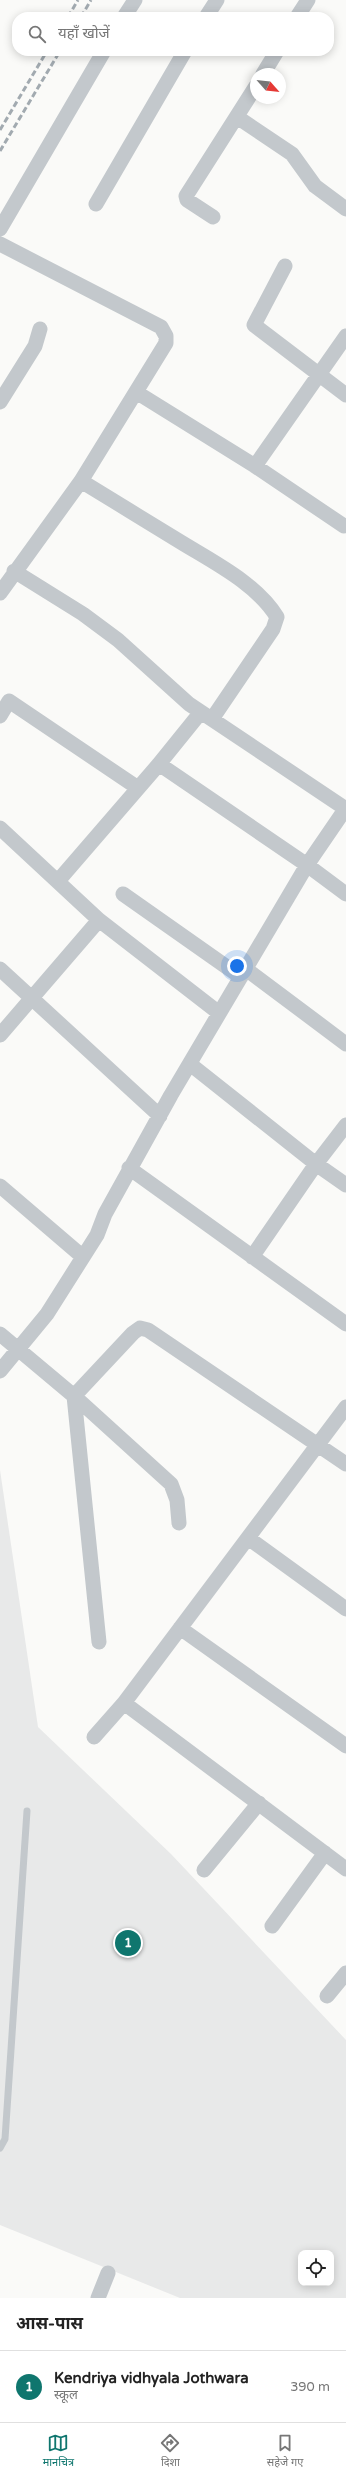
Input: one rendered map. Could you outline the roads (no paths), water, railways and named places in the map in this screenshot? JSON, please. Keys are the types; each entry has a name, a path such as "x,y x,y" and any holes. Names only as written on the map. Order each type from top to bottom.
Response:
{"street":[{"path":"127,12 135,0"},
{"path":"209,12 217,0"},
{"path":"300,12 308,0"},
{"path":"0,229 101,56"},
{"path":"96,204 183,56"},
{"path":"267,68 274,56"},
{"path":"213,217 187,200 186,196 250,96"},
{"path":"237,117 292,154 315,186 346,208"},
{"path":"0,244 160,327 166,336 166,343 81,481 8,572 0,593"},
{"path":"285,266 254,325 346,395"},
{"path":"0,402 35,346 40,329"},
{"path":"256,466 346,336"},
{"path":"136,392 256,466 344,526"},
{"path":"58,881 158,764 206,715 273,629 277,617 268,604 258,594 216,564 81,481"},
{"path":"0,1371 47,1314 97,1236 105,1214 129,1168 219,1013 307,865 346,809 206,715 118,640 83,614 8,572"},
{"path":"0,716 5,699 138,788"},
{"path":"158,764 307,865 346,894"},
{"path":"0,828 99,920 219,1013"},
{"path":"123,894 244,973 346,1044"},
{"path":"0,1034 33,998 99,920"},
{"path":"0,969 160,1116"},
{"path":"190,1064 316,1164 346,1185"},
{"path":"252,1257 316,1164 346,1125"},
{"path":"129,1168 346,1324"},
{"path":"0,1186 83,1258"},
{"path":"99,1642 74,1396 121,1345 140,1328 148,1330 319,1443 346,1464"},
{"path":"0,1334 74,1396 171,1484 177,1500 179,1523"},
{"path":"94,1737 124,1703 346,1406"},
{"path":"248,1538 346,1609"},
{"path":"180,1628 346,1746"},
{"path":"124,1703 346,1869"},
{"path":"204,1870 259,1803"},
{"path":"272,1926 325,1853"},
{"path":"327,1996 346,1973"},
{"path":"98,2298 108,2273"}],"lane":[{"path":"0,2148 5,2139 27,1811"}],"railway":[{"path":"71,12 78,0"},
{"path":"84,12 91,0"},
{"path":"0,130 44,56"},
{"path":"0,151 57,56"}],"place":[{"name":"Kendriya vidhyala Jothwara","path":"128,1943"}]}
